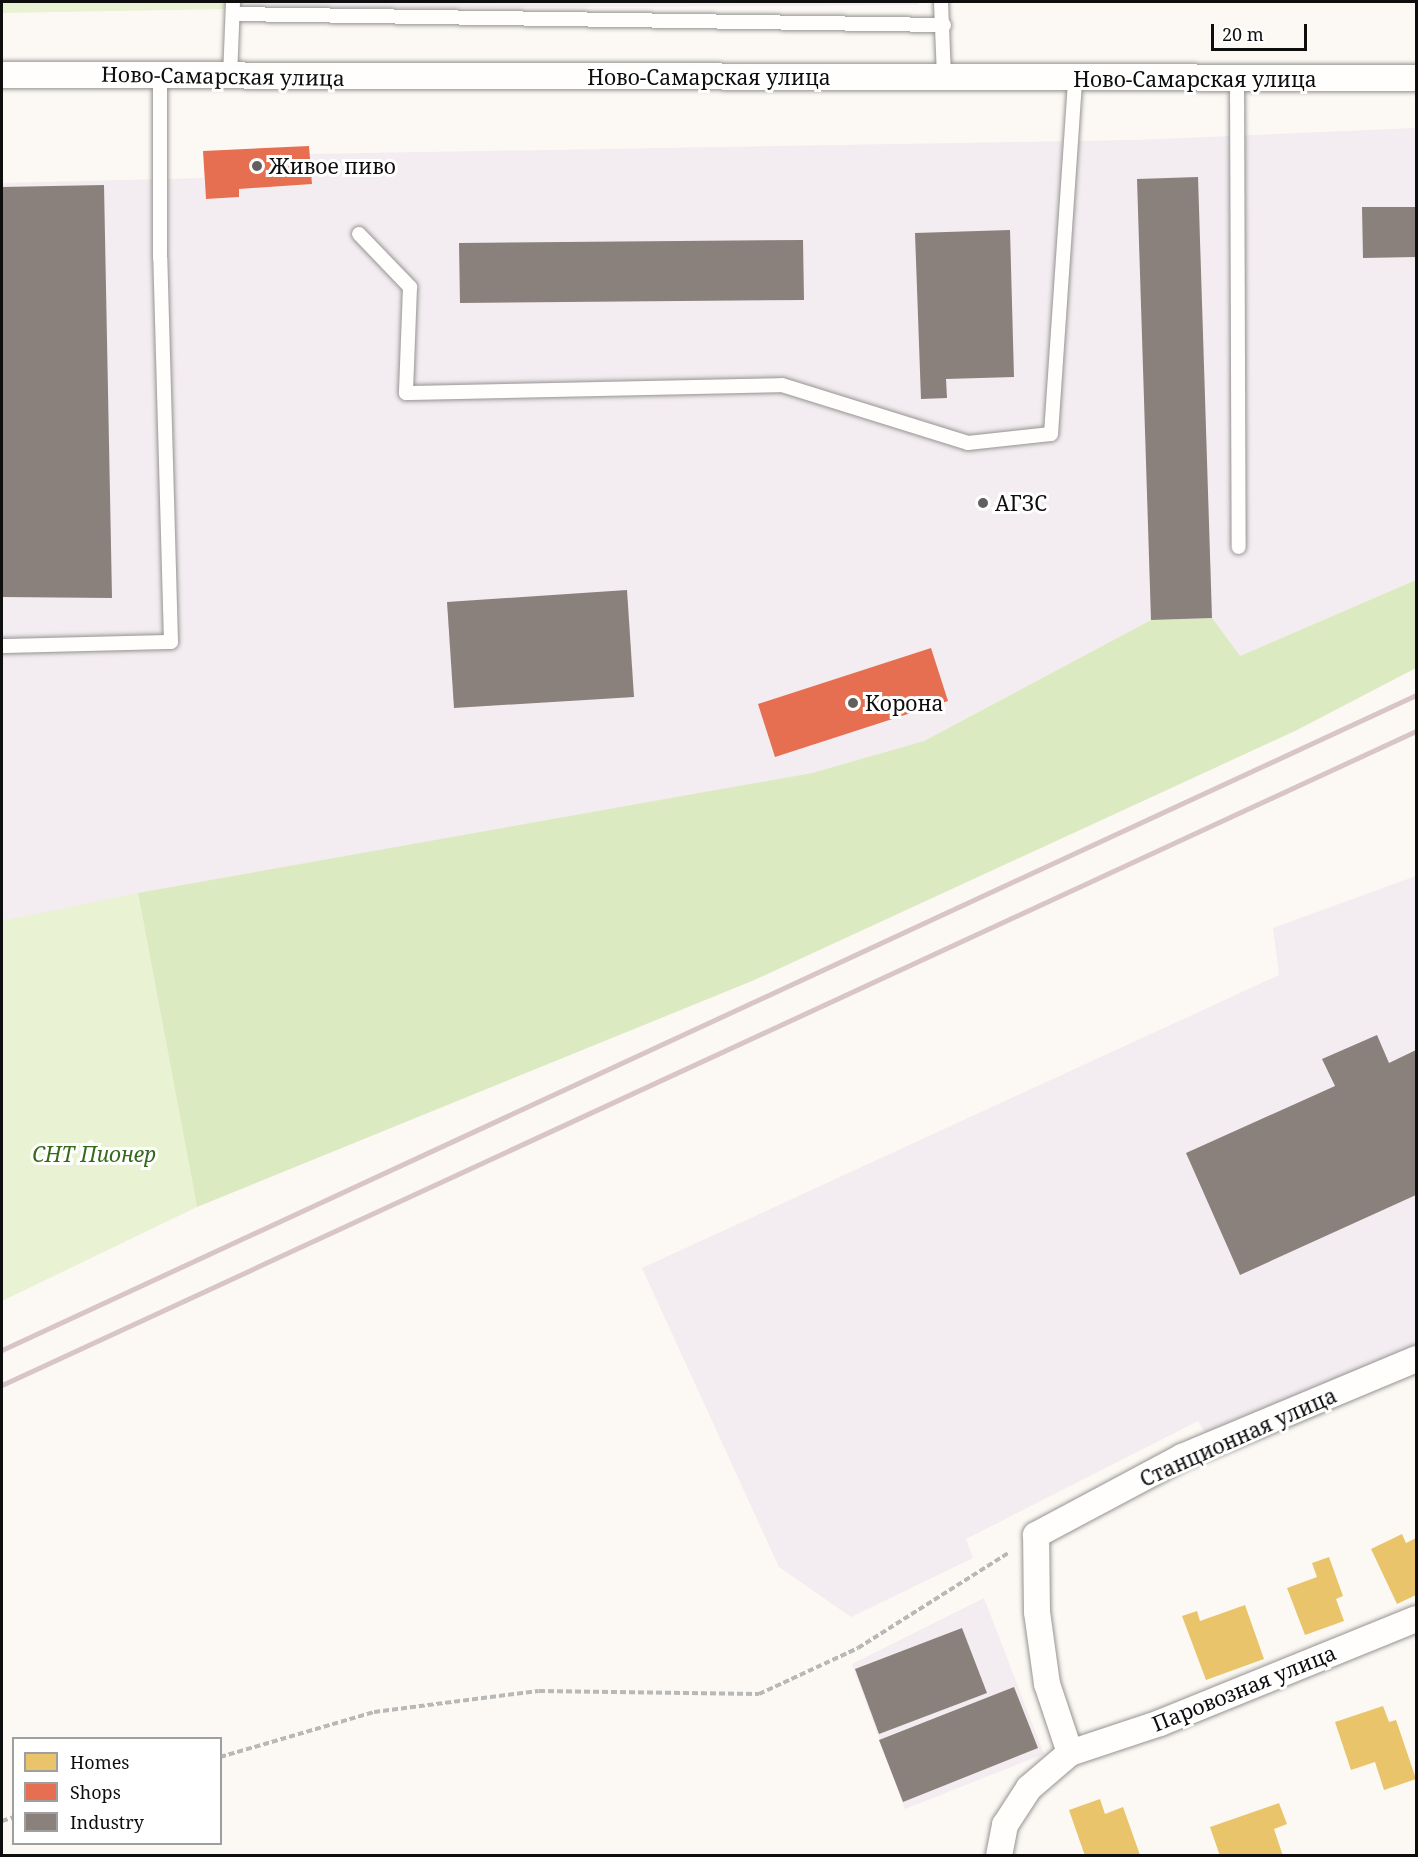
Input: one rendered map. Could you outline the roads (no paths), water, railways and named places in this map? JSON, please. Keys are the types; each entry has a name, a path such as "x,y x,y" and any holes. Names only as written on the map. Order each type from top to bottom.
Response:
{"street":[{"name":"Ново-Самарская улица","path":"2,75 1416,78"},
{"name":"Станционная улица","path":"1070,1753 1047,1684 1037,1612 1036,1535 1182,1457 1416,1359"},
{"name":"Паровозная улица","path":"1070,1753 1160,1723 1416,1619"},
{"path":"999,1856 1005,1825 1029,1788 1070,1753"}],"lane":[{"path":"941,2 944,25 944,76"},
{"path":"230,77 233,8 944,25"},
{"path":"2,646 171,642 160,258 160,74"},
{"path":"1237,77 1239,548"},
{"path":"358,234 410,287 406,393 782,386 968,443 1051,434 1075,78"}],"railway":[{"path":"2,1350 1416,695"},
{"path":"2,1385 1416,731"}],"place":[{"name":"Живое пиво","path":"257,166"},
{"name":"АГЗС","path":"983,503"},
{"name":"Корона","path":"853,703"}],"park label":[{"name":"СНТ Пионер","path":"94,1154"}]}
